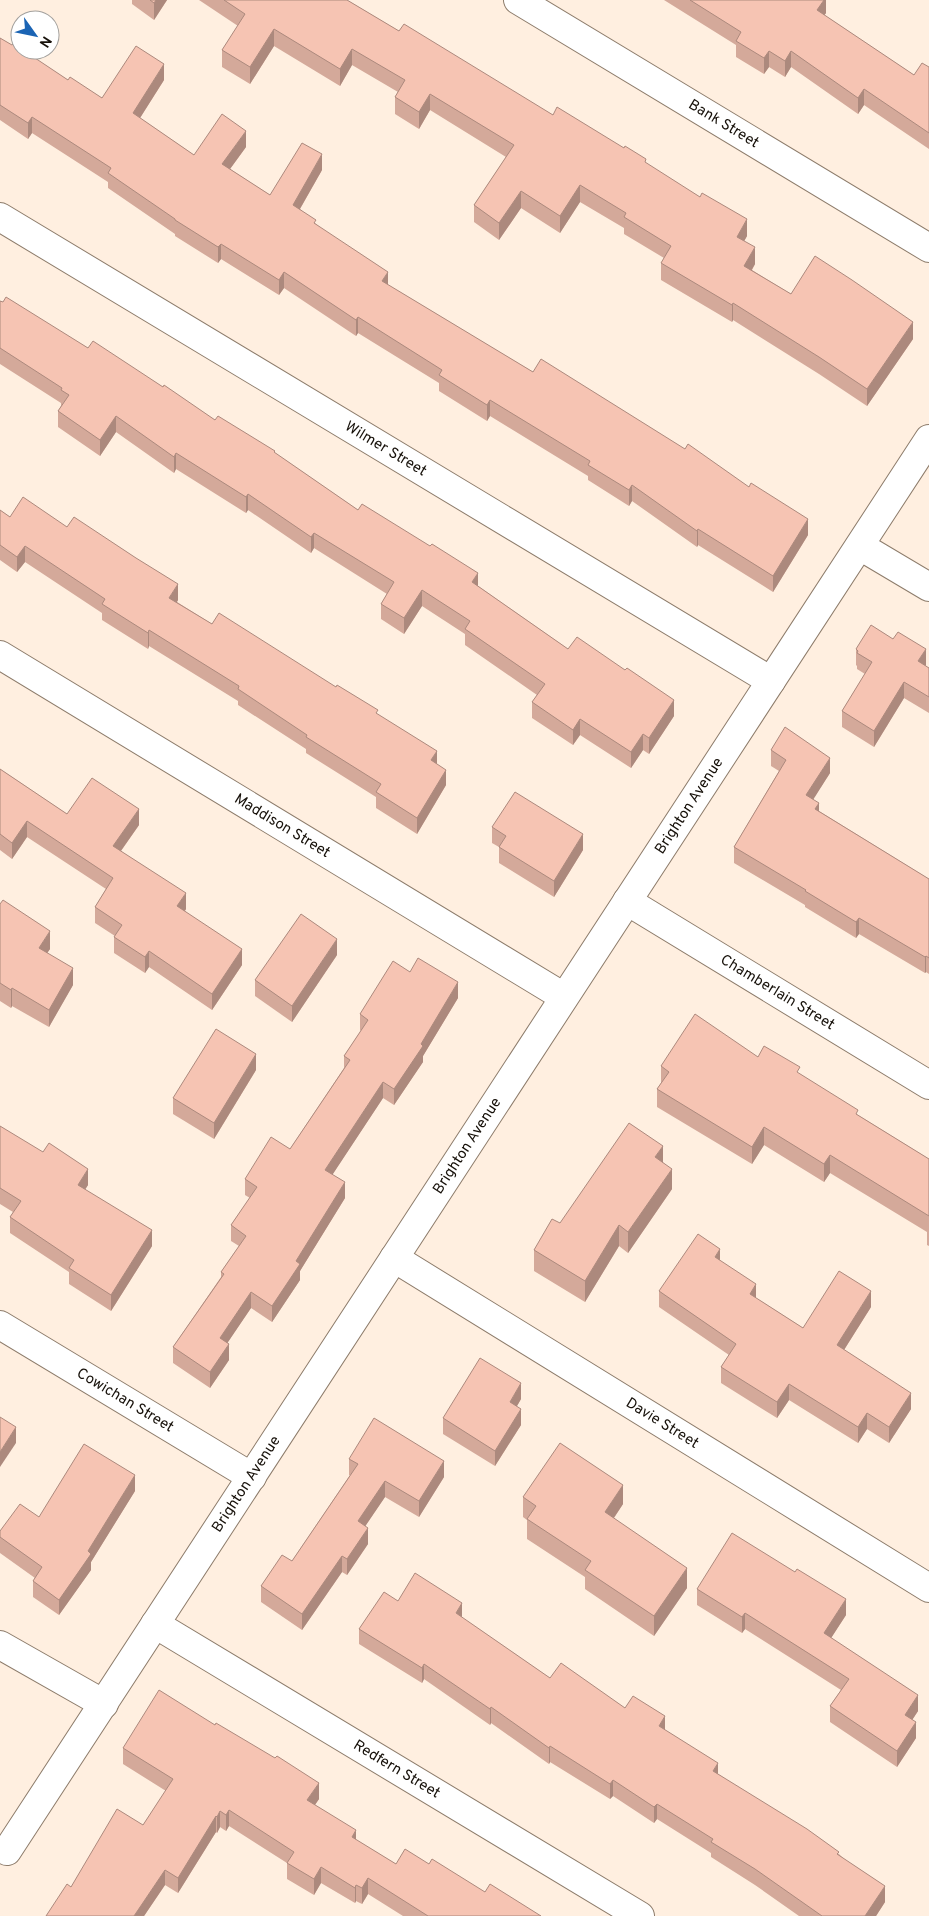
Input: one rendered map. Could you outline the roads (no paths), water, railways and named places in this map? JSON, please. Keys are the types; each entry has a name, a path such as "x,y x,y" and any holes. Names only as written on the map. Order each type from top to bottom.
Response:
{"street":[{"name":"Bank Street","path":"518,0 929,248"},
{"name":"Wilmer Street","path":"0,217 771,680"},
{"name":"Brighton Avenue","path":"7,1851 929,439"},
{"path":"860,546 929,587"},
{"name":"Maddison Street","path":"0,655 564,997"},
{"name":"Chamberlain Street","path":"627,901 929,1085"},
{"name":"Davie Street","path":"394,1258 929,1588"},
{"name":"Cowichan Street","path":"0,1325 252,1477"},
{"name":"Redfern Street","path":"155,1624 640,1916"},
{"path":"0,1645 104,1704"}]}
